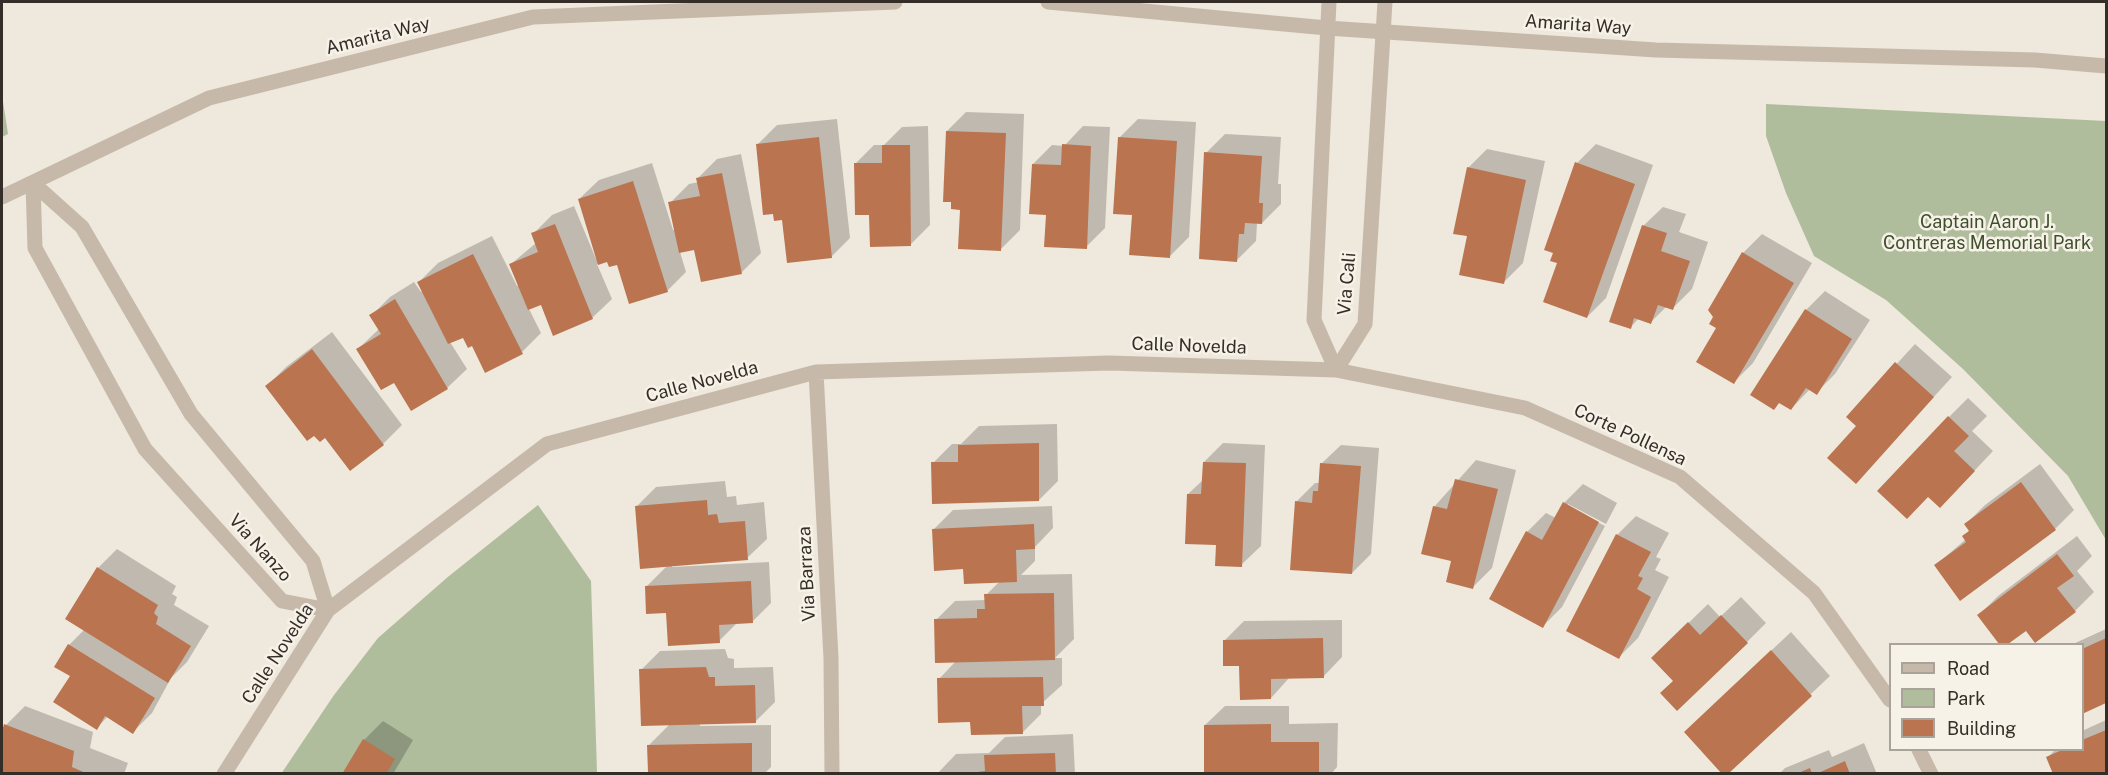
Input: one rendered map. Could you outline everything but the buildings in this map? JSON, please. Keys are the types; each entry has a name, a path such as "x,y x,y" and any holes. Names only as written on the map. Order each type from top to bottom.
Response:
{"street":[{"name":"Amarita Way","path":"2,197 209,98 533,17 895,2"},
{"name":"Amarita Way","path":"1048,2 1327,28 1656,50 2035,60 2106,66"},
{"name":"Via Cali","path":"1329,2 1314,320 1336,370"},
{"name":"Via Cali","path":"1336,370 1365,324 1385,2"},
{"name":"Via Nanzo","path":"33,183 82,227 191,414 313,561 328,610 282,601 145,449 35,248 33,183"},
{"name":"Calle Novelda","path":"224,774 328,610 547,444 816,372 1109,363 1336,370"},
{"name":"Corte Pollensa","path":"1336,370 1525,408 1680,477 1814,593 1889,699"},
{"name":"Via Barraza","path":"816,372 831,658 832,774"},
{"path":"1920,751 1931,774"}],"green space":[{"path":"2,95 8,134 2,137"},
{"name":"Captain Aaron J. Contreras Memorial Park","path":"1766,104 2106,121 2106,540 2068,476 1963,369 1886,300 1814,256 1786,193 1766,136"},
{"path":"538,505 591,581 597,773 281,774 334,695 378,638 449,576"}]}
